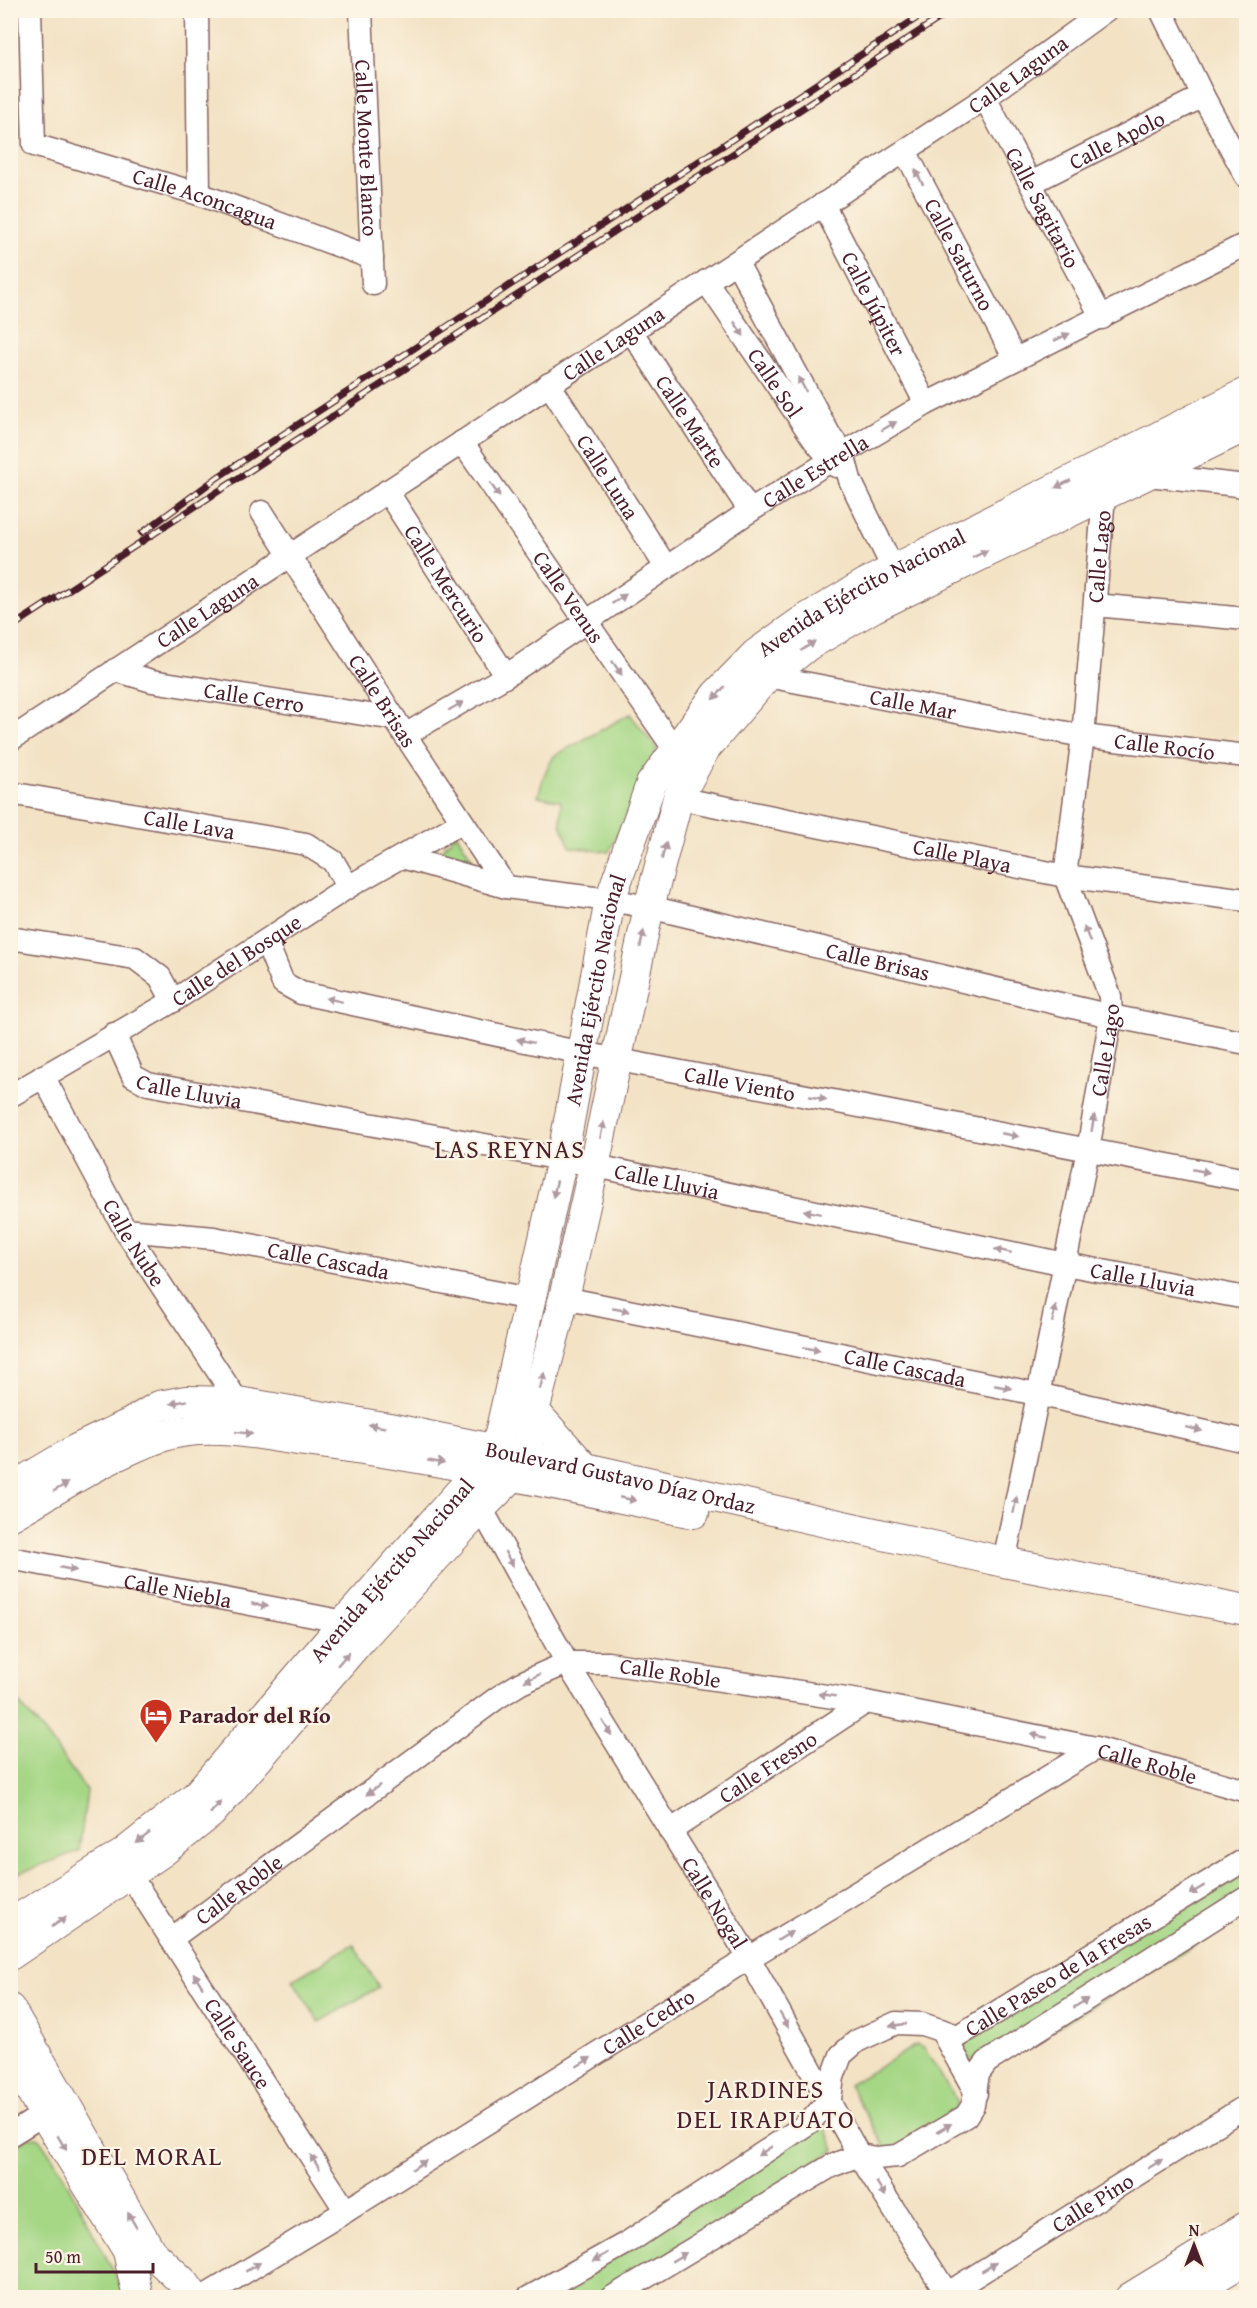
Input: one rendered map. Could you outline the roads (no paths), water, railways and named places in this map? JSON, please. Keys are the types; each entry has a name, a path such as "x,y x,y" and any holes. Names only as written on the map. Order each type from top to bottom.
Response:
{"main road":[{"name":"Avenida Ejército Nacional","path":"758,667 771,675 807,646 899,581 1097,483 1134,449 1246,393"},
{"name":"Avenida Ejército Nacional","path":"1097,483 1149,475 1246,426"},
{"name":"Avenida Ejército Nacional","path":"10,1924 123,1854 196,1796 345,1622 488,1461 530,1299 562,1159 610,900 651,784 716,695 758,667"},
{"name":"Avenida Ejército Nacional","path":"10,1955 130,1875 211,1813 361,1639 519,1466 564,1298 649,907 678,798 704,750 758,667"},
{"name":"Boulevard Gustavo Díaz Ordaz","path":"10,1489 77,1449 131,1423 159,1406 186,1401 238,1402 389,1428 488,1461"},
{"path":"534,1411 585,1468"},
{"name":"Boulevard Gustavo Díaz Ordaz","path":"10,1516 111,1459 168,1435 198,1431 231,1431 519,1466 1246,1623"},
{"name":"Boulevard Gustavo Díaz Ordaz","path":"519,1466 585,1468 1004,1562 1246,1610"},
{"path":"10,1899 54,1897"},
{"path":"10,2009 19,2063 44,2114 128,2251 137,2295 175,2274"},
{"path":"19,2063 151,2252 175,2274 195,2298"},
{"path":"1130,2298 1246,2228"},
{"path":"1182,2298 1246,2259"}],"street":[{"name":"Calle Aconcagua","path":"30,10 34,145 199,194 372,258"},
{"path":"197,10 199,194"},
{"name":"Calle Monte Blanco","path":"361,10 373,284"},
{"name":"Calle Laguna","path":"10,740 985,98 1106,10"},
{"path":"1161,10 1203,96 1246,176"},
{"name":"Calle Apolo","path":"1030,183 1203,96"},
{"name":"Calle Sagitario","path":"985,98 1102,318"},
{"name":"Calle Saturno","path":"905,151 1015,359"},
{"name":"Calle Júpiter","path":"823,204 926,404"},
{"name":"Calle Estrella","path":"400,727 506,676 750,511 926,404 1246,244"},
{"name":"Calle Sol","path":"737,263 829,434 837,457 899,581"},
{"name":"Calle Sol","path":"706,281 815,441 837,457"},
{"name":"Calle Marte","path":"631,331 750,511"},
{"name":"Calle Luna","path":"549,384 666,567"},
{"name":"Calle Venus","path":"462,442 675,750"},
{"path":"1134,449 1149,475 1246,486"},
{"name":"Calle Lago","path":"1004,1562 1088,1150 1111,1016 1110,996 1065,876 1083,736 1095,605 1097,483"},
{"name":"Calle Mercurio","path":"387,491 506,676"},
{"name":"Calle Brisas","path":"262,512 400,727 506,886"},
{"path":"1095,605 1246,620"},
{"name":"Calle Mar","path":"758,667 1083,736"},
{"name":"Calle Cerro","path":"115,670 152,681 400,727"},
{"name":"Calle Rocío","path":"1083,736 1246,756"},
{"name":"Calle Lava","path":"10,793 306,844 333,861 348,886"},
{"name":"Calle Playa","path":"678,798 1065,876 1246,900"},
{"name":"Calle del Bosque","path":"10,1096 173,1001 348,886 462,822"},
{"name":"Calle Brisas","path":"402,857 506,886 649,907 1111,1016 1246,1043"},
{"path":"10,938 135,958 160,977 173,1001"},
{"name":"Calle Viento","path":"266,941 283,983 301,993 582,1053 1246,1180"},
{"name":"Calle Lluvia","path":"114,1034 133,1076 148,1084 562,1159 1065,1264 1246,1298"},
{"name":"Calle Nube","path":"43,1076 125,1230 238,1402"},
{"name":"Calle Cascada","path":"125,1230 214,1238 530,1299"},
{"name":"Calle Cascada","path":"564,1298 1037,1394 1246,1441"},
{"name":"Calle Nogal","path":"481,1508 567,1663 749,1958 830,2098 859,2155 945,2296"},
{"name":"Calle Niebla","path":"10,1558 345,1622"},
{"name":"Calle Roble","path":"171,1939 497,1698 520,1683 567,1663 637,1666 866,1701 1096,1748 1246,1791"},
{"name":"Calle Fresno","path":"670,1830 866,1701"},
{"name":"Calle Cedro","path":"202,2298 346,2211 749,1958 1096,1748"},
{"name":"Calle Paseo de la Fresas","path":"528,2298 630,2241 810,2122 830,2098 833,2077 841,2055 857,2041 896,2023 922,2024 958,2036 1246,1859"},
{"name":"Calle Sauce","path":"130,1875 346,2211"},
{"name":"Calle Paseo de la Fresas","path":"611,2298 831,2166 859,2155 876,2158 898,2156 966,2116 973,2105 978,2074 987,2062 1246,1898"},
{"path":"941,2030 976,2093"},
{"name":"Calle Pino","path":"945,2296 1246,2106"},
{"path":"10,2135 44,2114"}],"railway":[{"path":"142,533 218,477 929,10"},
{"path":"10,628 952,10"}],"place":[{"name":"Parador del Río","path":"156,1744"}],"district":[{"name":"LAS REYNAS","path":"510,1148"},
{"name":"JARDINES DEL IRAPUATO","path":"766,2103"},
{"name":"DEL MORAL","path":"152,2155"}]}
